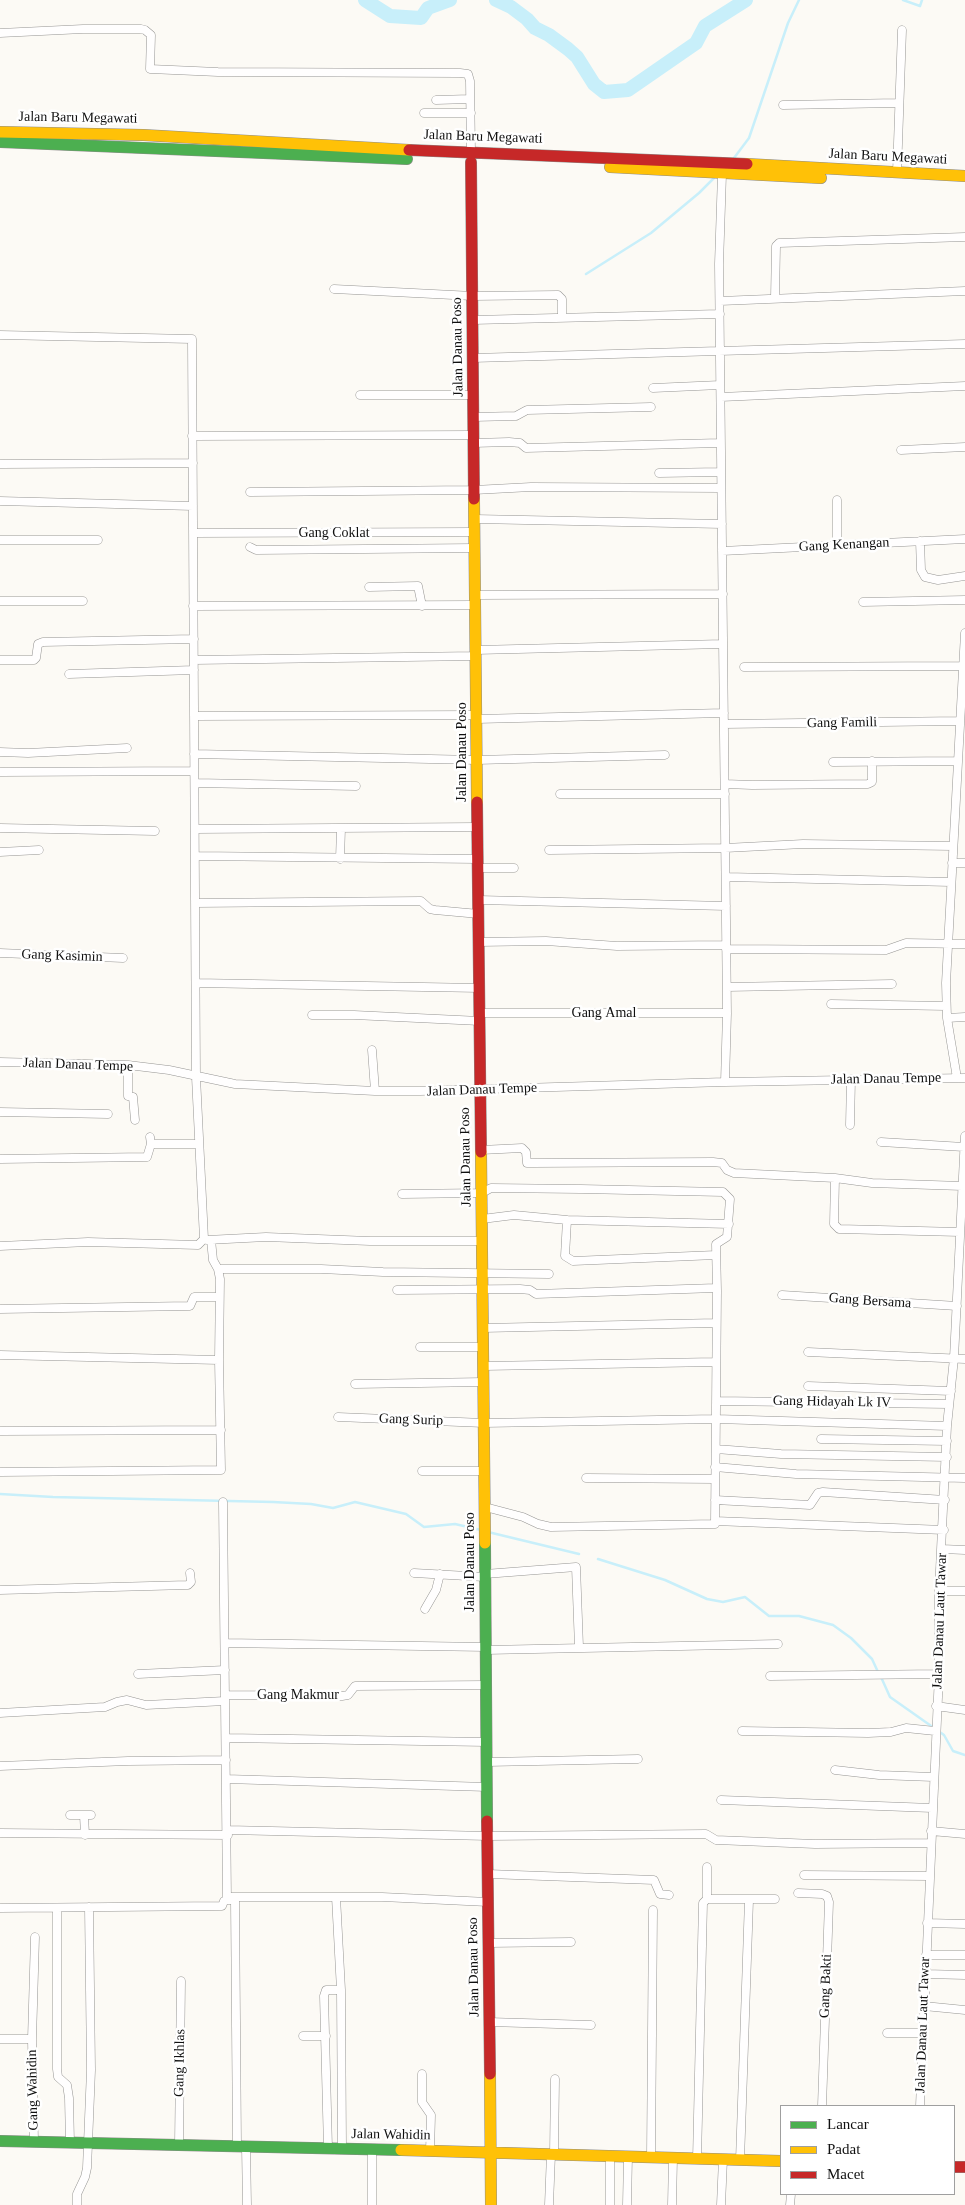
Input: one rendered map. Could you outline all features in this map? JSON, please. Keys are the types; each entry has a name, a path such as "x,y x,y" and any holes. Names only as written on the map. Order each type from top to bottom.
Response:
{"main road":[{"name":"Jalan Baru Megawati","path":"0,132 255,141 471,157"},
{"path":"217,139 218,152"},
{"path":"255,141 257,153"},
{"name":"Jalan Baru Megawati","path":"0,142 218,152 471,157 643,163 672,160 701,168 720,170 965,185"},
{"name":"Jalan Danau Poso","path":"471,157 491,2205"},
{"path":"672,160 672,172"},
{"name":"Jalan Baru Megawati","path":"643,163 672,172 701,168"},
{"name":"Jalan Baru Megawati","path":"720,170 897,172 965,176"},
{"name":"Jalan Wahidin","path":"0,2141 490,2152 780,2161"}],"street":[{"name":"Jalan Danau Poso","path":"0,33 141,28 151,35 150,69 218,72 468,74 471,157"},
{"path":"897,172 902,30"},
{"path":"436,100 470,99"},
{"path":"783,105 898,103"},
{"path":"424,113 470,113"},
{"path":"720,170 720,443 726,877 726,1082"},
{"path":"775,298 776,246 779,243 965,237"},
{"path":"334,289 473,296 558,295 562,299 562,318"},
{"path":"720,301 965,291"},
{"path":"473,320 720,314"},
{"path":"0,335 192,339 196,1077 199,1144 207,1239 220,1279 219,1360 222,1468 219,1470 0,1472"},
{"path":"473,358 965,344"},
{"path":"654,388 720,385"},
{"path":"720,397 965,386"},
{"path":"360,395 474,396"},
{"path":"474,418 516,416 527,410 651,407"},
{"path":"192,436 474,439 520,443 526,448 720,443"},
{"path":"901,450 965,447"},
{"path":"0,464 193,463"},
{"path":"659,473 721,472"},
{"path":"250,492 474,490 531,487 721,488"},
{"path":"837,500 837,546"},
{"path":"0,501 193,506"},
{"path":"475,519 722,524"},
{"name":"Gang Coklat","path":"193,533 475,532"},
{"name":"Gang Kenangan","path":"722,551 965,539"},
{"path":"0,540 98,540"},
{"path":"920,542 921,570 924,577 938,580 965,576"},
{"path":"250,547 256,550 475,548"},
{"path":"369,587 418,586 422,606"},
{"path":"194,606 422,606 476,600 722,594"},
{"path":"863,602 965,600"},
{"path":"0,602 83,601"},
{"path":"961,1078 946,1006 958,761 962,751 960,721 963,710 965,633"},
{"path":"0,660 34,660 38,644 43,642 194,639"},
{"path":"194,660 476,653 723,644"},
{"path":"744,667 963,666"},
{"path":"69,674 194,670"},
{"path":"194,716 477,717 724,713"},
{"name":"Gang Famili","path":"724,724 960,721"},
{"path":"0,752 28,753 127,748"},
{"path":"194,754 477,760 665,755"},
{"path":"832,762 958,761"},
{"path":"725,784 868,784 872,782 872,762"},
{"path":"0,772 194,771"},
{"path":"195,782 356,786"},
{"path":"560,794 725,794"},
{"path":"195,829 477,827"},
{"path":"0,828 154,831"},
{"path":"340,859 341,828"},
{"path":"549,850 725,848 803,844 953,846"},
{"path":"0,852 39,850"},
{"path":"195,856 478,863 514,868"},
{"path":"952,863 965,863"},
{"path":"726,877 951,882"},
{"path":"479,900 726,906"},
{"path":"195,903 421,901 430,909 479,914"},
{"path":"479,942 546,941 617,946 886,950 906,943 965,944"},
{"name":"Gang Kasimin","path":"0,953 124,958"},
{"path":"196,983 480,988"},
{"path":"727,987 892,984"},
{"path":"831,1004 946,1006"},
{"name":"Gang Amal","path":"312,1015 354,1014 414,1019 727,1013"},
{"path":"947,1018 965,1018"},
{"path":"372,1050 375,1091"},
{"name":"Jalan Danau Tempe","path":"0,1062 128,1065 169,1070 235,1084 375,1091 961,1078"},
{"path":"128,1065 128,1096 133,1097 135,1120"},
{"path":"850,1124 851,1079"},
{"path":"0,1112 108,1114"},
{"name":"Jalan Danau Laut Tawar","path":"920,2105 947,1426 957,1306 961,1297 962,1243 960,1232 965,1136"},
{"path":"0,1159 146,1156 151,1140 199,1144"},
{"path":"881,1142 964,1147"},
{"path":"481,1150 522,1148 526,1152 527,1162 532,1163 713,1162 722,1163 727,1170 734,1173 835,1178 872,1183 962,1186"},
{"path":"835,1178 834,1224 839,1229 960,1232"},
{"path":"402,1194 482,1193 491,1188 723,1192 730,1199 727,1237 716,1244 714,1524 551,1527 485,1507"},
{"path":"482,1219 514,1215 567,1220 729,1224"},
{"path":"567,1220 566,1256 573,1260 716,1255"},
{"path":"0,1246 88,1242 198,1245 207,1239 266,1237 370,1241 482,1241"},
{"path":"218,1269 549,1274"},
{"path":"397,1290 520,1288 530,1290 536,1294 716,1288"},
{"name":"Gang Bersama","path":"782,1296 957,1306"},
{"path":"0,1309 190,1306 194,1297 219,1297"},
{"path":"483,1328 716,1323"},
{"path":"420,1347 483,1347"},
{"path":"808,1352 965,1359"},
{"path":"0,1355 219,1360"},
{"path":"484,1366 716,1362"},
{"path":"355,1384 484,1382"},
{"path":"808,1386 951,1391"},
{"name":"Gang Hidayah Lk IV","path":"716,1401 949,1404"},
{"name":"Gang Surip","path":"338,1417 484,1422 716,1419 947,1426"},
{"path":"0,1431 221,1430"},
{"path":"820,1439 947,1441"},
{"path":"716,1449 781,1454 947,1457"},
{"path":"715,1468 796,1474 946,1476 965,1478"},
{"path":"422,1471 485,1471"},
{"path":"586,1478 715,1479"},
{"path":"715,1500 810,1505 818,1494 823,1492 945,1500"},
{"path":"223,1502 228,1898"},
{"path":"715,1521 944,1530"},
{"path":"942,1549 965,1550"},
{"path":"414,1573 486,1575 576,1567 579,1648"},
{"path":"0,1590 188,1584 191,1582 190,1573"},
{"path":"425,1609 436,1590 440,1574"},
{"path":"940,1591 965,1591"},
{"path":"225,1643 486,1648 778,1644"},
{"path":"138,1674 225,1670"},
{"path":"770,1676 938,1674"},
{"name":"Gang Makmur","path":"0,1713 105,1707 127,1700 146,1705 225,1698 342,1696 348,1695 355,1686 486,1685"},
{"path":"936,1706 965,1710"},
{"path":"742,1731 868,1733 890,1732 906,1728 935,1730"},
{"path":"226,1738 487,1742"},
{"path":"487,1762 638,1759"},
{"path":"0,1766 128,1761 226,1760"},
{"path":"834,1770 879,1775 933,1777"},
{"path":"226,1779 487,1787"},
{"path":"721,1800 932,1808"},
{"path":"70,1815 87,1815 85,1835"},
{"path":"931,1831 965,1834"},
{"path":"0,1833 488,1836 706,1834 716,1840 795,1843 930,1843"},
{"path":"697,2158 703,1903 706,1898 707,1867"},
{"path":"488,1874 654,1880 660,1894 669,1895"},
{"path":"804,1876 929,1876"},
{"name":"Gang Bakti","path":"798,1893 822,1894 827,1896 829,1902 822,2105"},
{"path":"336,1897 341,1990 342,2149"},
{"path":"0,1908 222,1906 228,1898 336,1897 488,1902"},
{"path":"228,1898 235,1900 241,2146 247,2205"},
{"path":"706,1898 775,1899"},
{"path":"740,2160 749,1900"},
{"path":"77,2205 77,2194 85,2177 91,2070 89,1907"},
{"path":"57,1908 57,2069 58,2077 67,2085 70,2143"},
{"path":"651,2157 653,1910"},
{"path":"927,1923 965,1924"},
{"name":"Gang Wahidin","path":"34,2142 32,2039 35,1937"},
{"path":"488,1943 571,1942"},
{"path":"926,1955 965,1956"},
{"path":"925,1974 965,1975"},
{"name":"Gang Ikhlas","path":"179,2145 181,1981"},
{"path":"328,2148 325,1992 341,1990"},
{"path":"924,2006 965,2010"},
{"path":"489,2022 591,2025"},
{"path":"887,2033 923,2033"},
{"path":"303,2036 326,2036"},
{"name":"Gang Wahidin","path":"0,2039 32,2039"},
{"path":"327,2056 342,2056"},
{"path":"422,2074 422,2102 431,2115 430,2151"},
{"path":"549,2205 553,2154 555,2078"},
{"path":"372,2149 372,2205"},
{"path":"610,2156 610,2205"},
{"path":"627,2205 628,2156"},
{"path":"672,2205 673,2158"},
{"path":"721,2205 722,2159"}],"waterway":[{"path":"365,0 390,16 421,18 428,8 450,0"},
{"path":"496,0 511,7 527,19 535,28 549,35 568,49 577,57 594,84 604,92 628,90 696,43 705,26 746,0"},
{"path":"734,158 749,138 788,23 799,0"},
{"path":"903,0 920,6 922,0"},
{"path":"586,274 651,233 714,178"},
{"path":"0,1494 273,1502 311,1504 333,1508 355,1502 406,1514 424,1527 455,1524 481,1530"},
{"path":"488,1532 579,1554"},
{"path":"598,1559 665,1580 707,1599 723,1602 745,1597 769,1616 799,1616 833,1625 851,1638 872,1659 878,1672"},
{"path":"881,1677 890,1697 944,1735 953,1751 965,1755"}],"traffic: fast":[{"path":"0,142 407,159"},
{"path":"485,1543 487,1821"},
{"path":"0,2141 401,2150"}],"traffic: slow":[{"path":"0,132 143,135 409,150"},
{"path":"747,164 965,176"},
{"path":"610,167 821,178"},
{"path":"474,499 477,802"},
{"path":"481,1152 485,1543"},
{"path":"490,2074 491,2205"},
{"path":"401,2150 780,2161"}],"traffic: jam":[{"path":"409,150 747,164"},
{"path":"471,162 474,499"},
{"path":"477,802 481,1152"},
{"path":"487,1821 490,2074"},
{"path":"955,2167 965,2167"}]}
